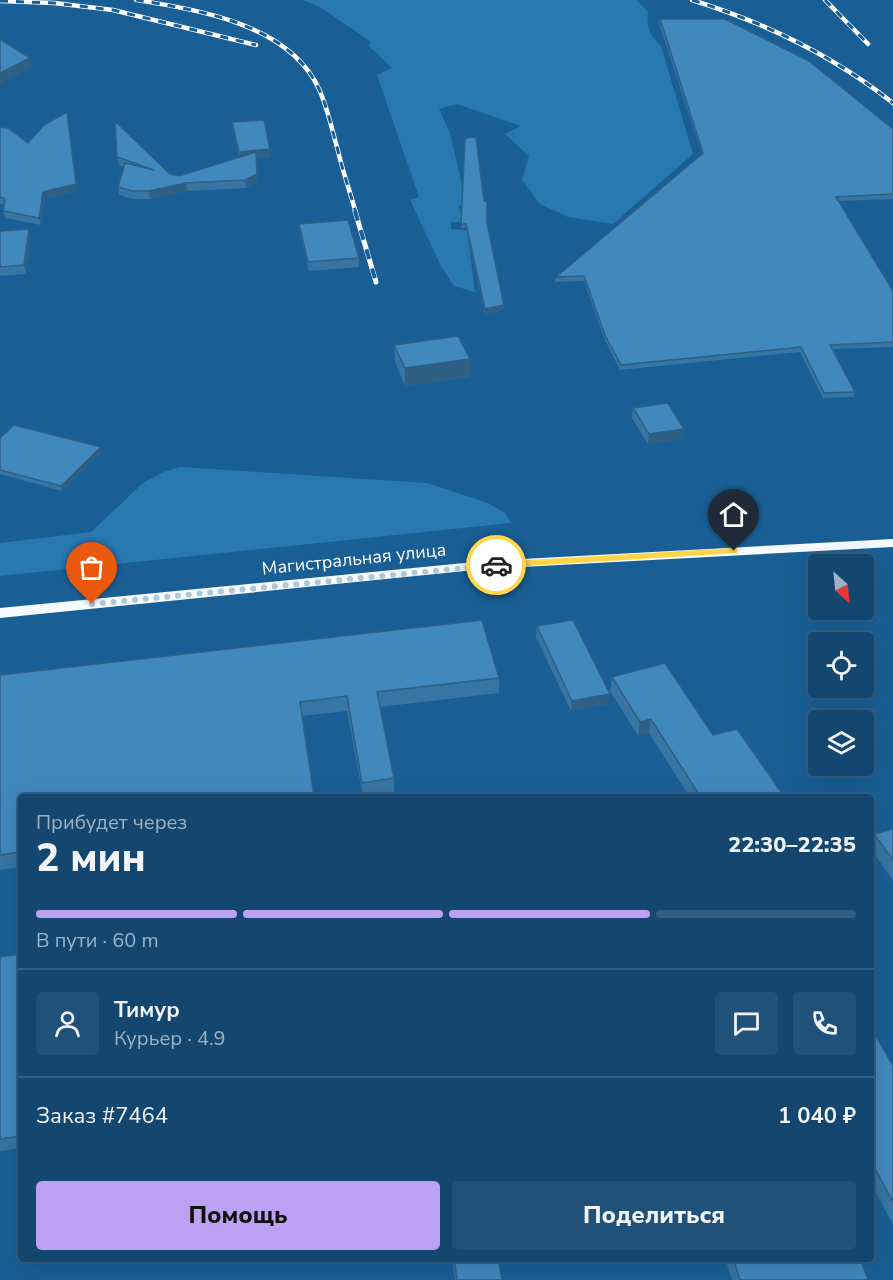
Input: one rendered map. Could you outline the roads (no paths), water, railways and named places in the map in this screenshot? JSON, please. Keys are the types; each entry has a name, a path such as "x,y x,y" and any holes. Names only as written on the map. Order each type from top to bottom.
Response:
{"main road":[{"name":"Магистральная улица","path":"0,613 485,566 893,543"}],"railway":[{"path":"136,0 214,15 265,35 287,49 305,67 319,89 356,213"},
{"path":"692,0 746,19 797,42 846,70 893,103"},
{"path":"825,0 868,44"},
{"path":"0,1 54,3 113,10 256,45"},
{"path":"355,211 376,282"}]}
